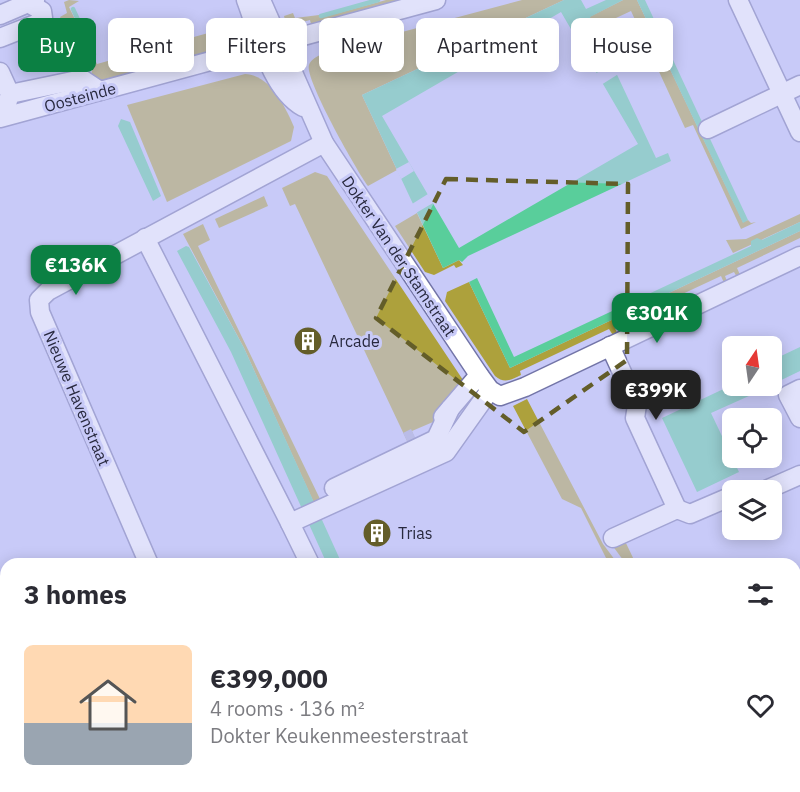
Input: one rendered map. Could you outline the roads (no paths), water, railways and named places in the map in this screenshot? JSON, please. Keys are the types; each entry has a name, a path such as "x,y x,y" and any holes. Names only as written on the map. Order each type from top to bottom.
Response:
{"street":[{"name":"Dokter Van der Stamstraat","path":"246,0 256,18"},
{"name":"Dokter Van der Stamstraat","path":"261,0 265,18"},
{"name":"Oosteinde","path":"307,36 436,0"},
{"path":"738,0 800,132"},
{"path":"0,15 32,2 42,11 43,18 38,23 0,38"},
{"name":"Oosteinde","path":"1,118 206,63"},
{"path":"0,72 10,94 1,118"},
{"name":"Dokter Van der Stamstraat","path":"286,72 324,143 479,375 495,393"},
{"path":"10,94 82,79 100,91"},
{"path":"708,129 800,85"},
{"name":"Nieuwe Havenstraat","path":"144,558 40,312 39,300 77,266 107,250 145,238 324,143"},
{"path":"145,238 307,558"},
{"path":"290,523 446,452 495,393 525,387 800,256"},
{"path":"610,346 637,405 635,418 677,509 690,514 722,500"},
{"path":"407,441 429,430 479,375"},
{"path":"800,389 788,395 800,418"},
{"path":"334,488 436,439 450,409"},
{"path":"782,483 800,475"},
{"path":"613,538 677,509"}],"waterway":[{"path":"321,16 378,0"},
{"path":"73,9 77,18"}],"tunnel":[{"path":"407,441 415,437"}],"place":[{"name":"Arcade","path":"308,341"},
{"name":"Trias","path":"377,533"}]}
